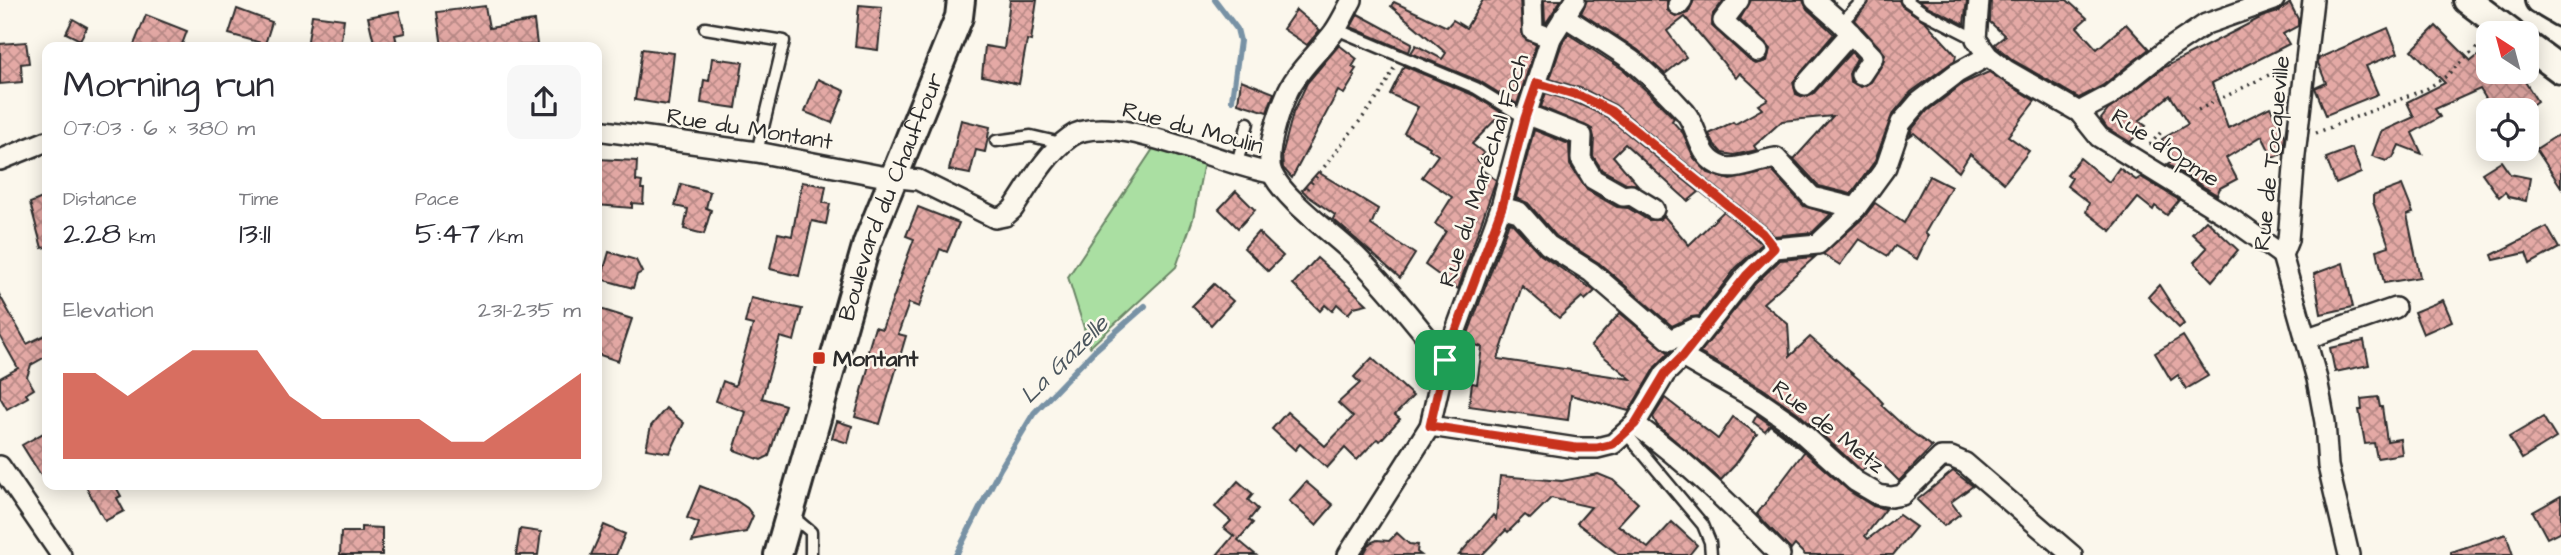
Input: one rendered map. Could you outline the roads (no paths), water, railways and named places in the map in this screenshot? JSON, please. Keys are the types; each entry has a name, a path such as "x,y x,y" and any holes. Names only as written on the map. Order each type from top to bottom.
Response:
{"main road":[{"name":"Boulevard du Chauffour","path":"778,555 867,243 959,16 961,0"},
{"path":"2539,0 2561,13"},
{"path":"2471,2 2496,21"}],"street":[{"path":"1272,173 1269,161 1273,139 1280,110 1290,88 1336,29 1352,0"},
{"path":"1532,0 1533,32 1551,38"},
{"path":"1739,0 1723,21 1758,52"},
{"path":"1815,0 1873,57 1861,75"},
{"path":"1976,39 1979,0"},
{"path":"2079,112 2109,96 2164,51 2206,24 2274,0"},
{"name":"Rue de Tocqueville","path":"2313,0 2288,240 2282,256 2317,379 2325,422 2328,466 2349,555"},
{"path":"1569,8 1655,80 1688,116 1703,153 1721,166 1733,169 1776,158 1812,197 1856,208"},
{"name":"Rue du Maréchal Foch","path":"1348,555 1430,426 1445,360 1502,207 1525,116 1551,38 1569,8"},
{"path":"1805,85 1846,28"},
{"name":"Rue d'Opme","path":"1976,39 1988,56 2006,70 2079,112 2099,137 2229,216 2282,256"},
{"path":"1430,426 1576,448 1597,448 1613,444 1630,428 1665,374 1682,357 1746,276 1774,248 1818,244 1856,208 1886,167 1901,123 1919,102 1957,73 1988,56"},
{"path":"1525,116 1582,136 1581,159 1593,179 1623,196 1631,195 1654,209"},
{"name":"Rue du Moulin","path":"894,177 918,180 995,218 1004,216 1013,209 1051,154 1071,136 1088,129 1136,133 1272,173 1297,202 1380,281 1445,360"},
{"name":"Rue du Montant","path":"602,131 757,152 894,177"},
{"path":"0,160 42,143"},
{"path":"1502,207 1519,212 1548,245 1591,272 1670,340 1696,328 1703,331"},
{"path":"2305,339 2395,308"},
{"name":"Rue de Metz","path":"1682,357 1756,399 1791,423 1855,481 1879,495 1902,495 1941,457 1951,457 1965,463 2072,555"},
{"path":"1630,428 1672,451 1715,489 1780,555"},
{"path":"0,466 61,555"}],"lane":[{"path":"1846,28 1863,0"},
{"path":"1906,0 1923,12 1976,39"},
{"path":"705,28 784,41 757,152"},
{"path":"1336,29 1476,88 1525,116"},
{"path":"1537,83 1580,96 1611,111 1762,233 1774,248"},
{"path":"1237,163 1248,123"},
{"path":"996,141 1031,136 1063,143"},
{"path":"1630,428 1703,524 1710,542 1711,555"},
{"path":"791,515 811,532 811,555"}],"waterway":[{"name":"La Gazelle","path":"1215,0 1237,29 1240,41 1232,100"},
{"name":"La Gazelle","path":"956,555 1000,469 1034,413 1094,351 1145,306"}],"place":[{"name":"Montant","path":"819,358"}]}
